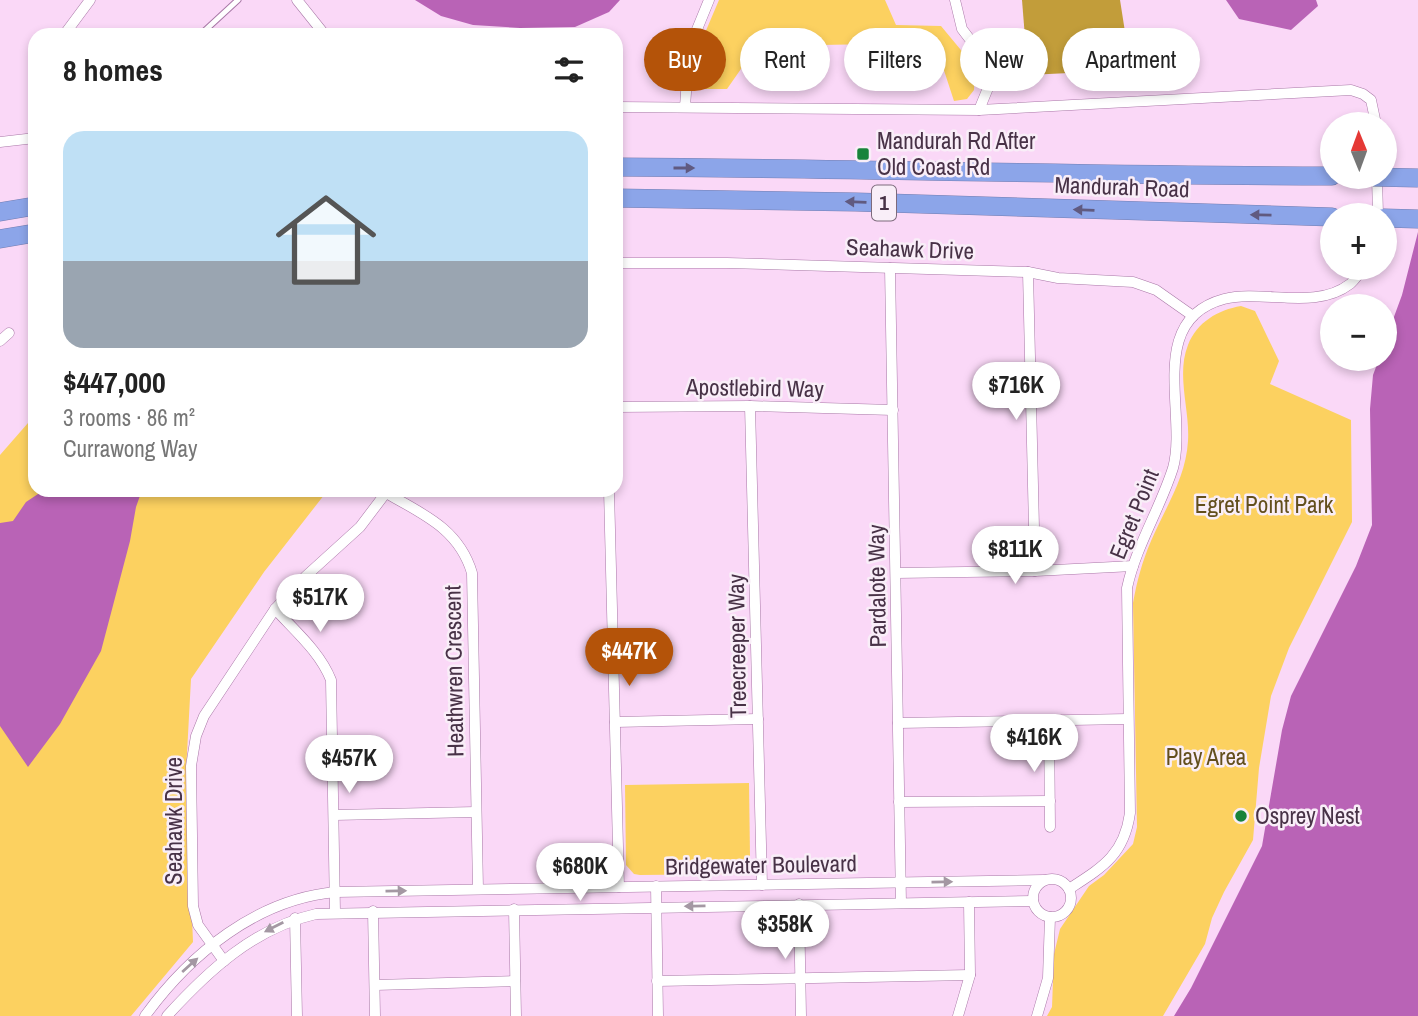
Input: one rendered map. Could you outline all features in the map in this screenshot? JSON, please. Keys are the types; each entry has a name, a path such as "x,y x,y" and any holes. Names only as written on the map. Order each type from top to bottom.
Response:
{"highway":[{"name":"Mandurah Road","path":"623,167 1320,176"},
{"path":"1397,178 1418,178"},
{"name":"Mandurah Road","path":"623,198 856,201 1320,217"},
{"path":"0,212 28,207"},
{"path":"1397,218 1418,219"},
{"path":"0,239 28,234"}],"street":[{"path":"69,28 90,0"},
{"path":"297,0 319,28"},
{"path":"685,107 689,49 709,0"},
{"path":"955,0 962,29 981,54 988,71 988,88 978,110"},
{"path":"623,107 978,110 1351,90 1371,100 1374,112"},
{"path":"0,142 28,139"},
{"name":"Seahawk Drive","path":"623,264 727,263 1028,272 1058,278 1133,282 1156,290 1193,316"},
{"name":"Pardalote Way","path":"890,268 901,903"},
{"path":"1028,272 1035,571"},
{"path":"1193,316 1209,305 1225,299 1310,298 1350,285 1354,280"},
{"name":"Egret Point","path":"1069,889 1111,858 1127,834 1130,813 1127,588 1133,566 1173,466 1173,368 1177,347 1193,316"},
{"path":"0,341 9,334"},
{"name":"Apostlebird Way","path":"623,407 750,406 893,410"},
{"name":"Treecreeper Way","path":"750,406 762,885"},
{"name":"Seahawk Drive","path":"224,961 198,925 193,906 193,750 204,716 275,610 306,576 360,527 382,497"},
{"name":"Heathwren Crescent","path":"396,497 451,534 468,559 472,573 478,889"},
{"path":"609,497 619,887"},
{"path":"896,573 1035,571 1133,566"},
{"path":"275,610 312,648 328,670 331,680 335,912"},
{"path":"615,722 758,719"},
{"path":"898,723 1128,719"},
{"path":"1049,720 1050,827"},
{"path":"899,802 1050,801"},
{"path":"334,815 476,812"},
{"path":"1044,880 1058,880 1069,889 1071,896 1068,909 1057,916 1042,914 1033,901 1033,892 1044,880"},
{"name":"Bridgewater Boulevard","path":"145,1016 186,966 212,946 253,916 280,903 310,894 1044,880"},
{"path":"656,886 658,1016"},
{"name":"Bridgewater Boulevard","path":"167,1016 198,982 263,933 295,918 335,912 1033,901"},
{"path":"958,1016 970,975 969,902"},
{"path":"799,905 801,1016"},
{"path":"514,909 516,1016"},
{"path":"373,911 375,1016"},
{"path":"1037,1016 1048,978 1050,917"},
{"path":"295,918 297,1016"},
{"path":"657,981 970,975"},
{"path":"374,985 515,981"}],"lane":[{"path":"208,28 238,0"}],"green space":[{"path":"719,0 885,0 896,25 943,28 844,28 844,45 830,45 830,28 740,28 740,70 726,89 726,28 707,28"},
{"path":"946,32 960,49 960,91 973,91 967,99 954,101 946,77"},
{"name":"Egret Point Park","path":"1241,306 1255,311 1279,361 1270,384 1351,420 1352,522 1289,648 1271,696 1259,768 1253,840 1212,918 1205,944 1163,1016 1047,1016 1052,1007 1054,954 1060,929 1089,886 1104,875 1133,844 1137,827 1133,603 1145,556 1179,480 1186,455 1188,429 1183,368 1188,345 1197,330 1209,318"},
{"path":"28,423 28,497 323,497 264,572 191,679 186,772 193,942 131,1016 0,1016 0,455"},
{"path":"749,783 750,857 744,869 736,874 640,875 634,874 626,865 625,785"}],"shaded area":[{"path":"415,0 620,0 609,12 575,27 520,28 473,25 441,16"},
{"path":"1022,0 1120,0 1124,28 1062,28 1062,73 1048,74 1048,28 1024,28"},
{"path":"1226,0 1316,0 1318,6 1291,30 1239,19"},
{"path":"1418,232 1418,1016 1174,1016 1191,988 1262,846 1282,730 1291,696 1356,566 1372,525 1370,409 1373,375 1374,371 1397,371 1397,309"},
{"path":"34,497 140,497 101,651 60,724 28,767 0,726 0,523 13,521 26,502"}],"place":[{"name":"Mandurah Rd After Old Coast Rd","path":"863,154"},
{"name":"Osprey Nest","path":"1241,816"}],"park label":[{"name":"Play Area","path":"1206,757"}]}
